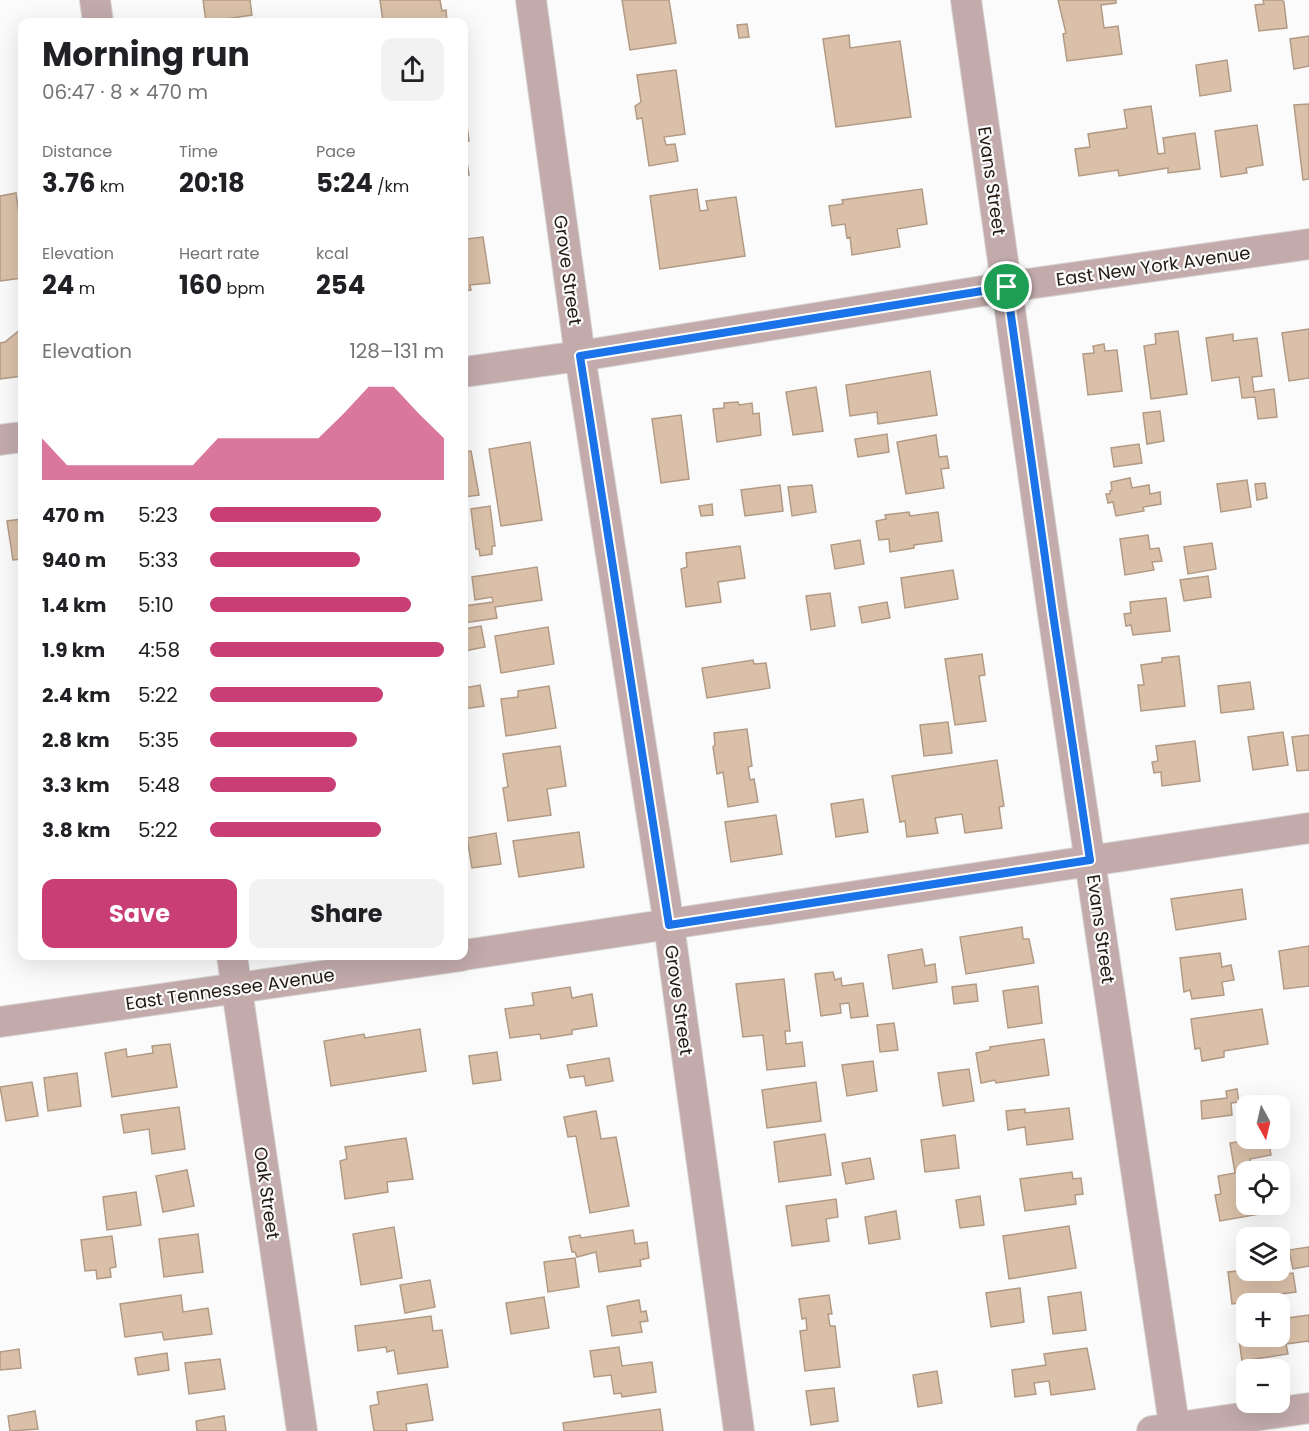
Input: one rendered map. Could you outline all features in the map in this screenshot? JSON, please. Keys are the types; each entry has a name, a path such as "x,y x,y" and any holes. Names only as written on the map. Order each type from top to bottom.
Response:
{"street":[{"path":"95,0 97,18"},
{"name":"Grove Street","path":"531,0 580,356 669,925 739,1431"},
{"name":"Evans Street","path":"966,0 1090,860 1167,1430"},
{"name":"East New York Avenue","path":"468,371 580,356 1007,287 1309,244"},
{"path":"0,440 18,437"},
{"name":"East Tennessee Avenue","path":"468,954 1309,828"},
{"name":"Oak Street","path":"233,960 302,1431"},
{"name":"East Tennessee Avenue","path":"0,1022 428,960"},
{"path":"1167,1430 1309,1408"}],"building":[{"path":"203,0 250,0 252,15 205,18"},
{"path":"380,0 440,0 442,11 446,10 447,18 382,18"},
{"path":"622,0 669,0 676,43 630,50"},
{"path":"1058,0 1116,0 1116,3 1101,5 1104,28 1118,26 1122,54 1067,61 1063,34 1066,33"},
{"path":"1263,0 1282,0 1284,2 1287,28 1259,31 1255,5 1264,4"},
{"path":"747,24 749,37 739,38 737,25"},
{"path":"849,35 850,48 900,41 911,117 836,127 823,39"},
{"path":"1309,36 1309,66 1294,69 1290,39"},
{"path":"1227,60 1231,91 1200,96 1196,65"},
{"path":"676,70 685,134 664,137 666,145 675,144 678,161 649,166 642,118 637,119 635,106 641,102 637,75"},
{"path":"1309,104 1309,179 1303,180 1294,105"},
{"path":"1151,106 1158,154 1165,153 1163,138 1195,133 1200,169 1168,173 1168,168 1119,176 1118,170 1079,176 1075,149 1090,147 1088,134 1127,128 1124,110"},
{"path":"1257,125 1263,165 1246,168 1247,173 1221,177 1215,131"},
{"path":"697,189 700,211 708,210 706,201 736,197 745,256 660,269 650,196"},
{"path":"922,189 927,224 897,229 900,247 852,255 850,237 847,238 845,224 832,226 829,206 843,204 842,200"},
{"path":"16,193 18,279 0,281 0,196"},
{"path":"483,237 490,283 470,285 471,290 468,290 468,239"},
{"path":"1309,329 1309,378 1289,381 1282,333"},
{"path":"18,331 18,377 0,379 0,343 5,342"},
{"path":"1178,331 1187,394 1151,399 1144,346 1156,344 1155,334"},
{"path":"1233,334 1233,341 1257,338 1262,376 1252,377 1254,392 1274,389 1277,417 1258,419 1255,397 1242,398 1239,377 1212,381 1206,338"},
{"path":"1104,344 1105,351 1117,350 1122,391 1088,395 1083,354 1094,353 1093,346"},
{"path":"930,371 937,415 878,424 877,412 850,416 846,385"},
{"path":"816,387 823,431 793,435 786,392"},
{"path":"738,402 739,405 752,403 753,414 759,413 761,435 717,442 713,409 724,408 724,403"},
{"path":"1160,411 1164,441 1147,444 1143,413"},
{"path":"681,415 689,479 661,483 652,419"},
{"path":"887,434 889,452 858,457 855,439"},
{"path":"936,435 939,457 947,456 949,468 941,469 944,488 906,494 897,442"},
{"path":"530,442 542,520 501,526 489,449"},
{"path":"1139,444 1142,463 1114,467 1111,448"},
{"path":"468,451 471,451 479,495 468,496"},
{"path":"1130,478 1132,488 1149,485 1150,494 1160,492 1161,504 1143,507 1144,511 1116,516 1113,502 1108,503 1106,494 1110,494 1112,490 1111,482"},
{"path":"1247,480 1251,507 1221,512 1217,484"},
{"path":"1265,483 1267,498 1257,500 1255,484"},
{"path":"780,485 783,511 745,516 741,490"},
{"path":"812,485 816,512 792,516 788,487"},
{"path":"712,504 713,515 701,516 699,506"},
{"path":"490,506 495,546 492,546 492,554 480,556 479,549 476,549 471,509"},
{"path":"909,512 910,516 938,512 942,541 914,545 914,548 890,552 889,539 879,540 876,521 886,519 885,515"},
{"path":"18,520 18,559 13,560 7,521"},
{"path":"1148,535 1150,549 1159,548 1162,561 1152,562 1154,570 1125,575 1120,539"},
{"path":"860,540 864,564 835,569 831,545"},
{"path":"1212,543 1216,569 1188,574 1184,547"},
{"path":"740,546 745,578 718,582 721,602 686,607 681,569 687,567 686,553"},
{"path":"537,567 542,600 495,607 497,618 468,622 468,605 493,602 492,597 475,600 472,577"},
{"path":"953,570 958,599 905,608 901,578"},
{"path":"1208,576 1211,597 1184,601 1180,580"},
{"path":"830,593 835,626 811,630 806,596"},
{"path":"1166,598 1170,631 1133,635 1131,625 1126,626 1124,614 1131,613 1130,602"},
{"path":"887,602 890,618 862,623 859,607"},
{"path":"481,626 485,647 468,650 468,628"},
{"path":"548,627 554,664 501,673 495,636"},
{"path":"982,654 985,675 979,676 986,721 955,725 945,659"},
{"path":"1179,656 1185,706 1141,711 1138,685 1144,685 1141,665 1162,662 1162,658"},
{"path":"753,660 754,664 766,663 770,688 707,698 702,668"},
{"path":"1250,682 1254,709 1221,713 1218,686"},
{"path":"480,685 484,706 468,708 468,687"},
{"path":"549,686 556,728 506,736 501,699 518,697 518,691"},
{"path":"948,722 952,753 924,756 920,725"},
{"path":"747,729 752,766 748,767 750,780 754,779 758,802 728,807 723,772 717,774 713,747 715,745 714,733"},
{"path":"1283,732 1288,765 1253,770 1248,737"},
{"path":"1309,735 1309,770 1297,771 1292,737"},
{"path":"1195,741 1200,781 1162,786 1161,772 1154,773 1152,762 1158,761 1156,746"},
{"path":"560,746 566,786 547,789 551,815 508,821 503,788 508,787 503,754"},
{"path":"997,760 1004,806 999,807 1002,828 965,833 962,814 935,818 938,833 907,837 905,821 900,822 892,776"},
{"path":"863,799 868,832 836,837 831,804"},
{"path":"776,815 782,854 731,862 725,822"},
{"path":"579,832 584,867 519,877 513,841"},
{"path":"496,833 501,864 472,868 468,838"},
{"path":"1242,889 1246,919 1176,930 1171,899"},
{"path":"1022,927 1023,939 1029,939 1034,963 966,974 960,937"},
{"path":"1309,946 1309,986 1284,989 1279,951"},
{"path":"922,949 925,966 935,964 937,982 893,989 888,955"},
{"path":"1220,953 1222,967 1231,965 1234,980 1222,982 1224,995 1192,999 1190,990 1184,992 1180,958"},
{"path":"833,972 835,980 841,978 842,986 863,983 868,1016 851,1018 849,1003 840,1004 841,1013 821,1016 815,974"},
{"path":"784,979 790,1031 785,1031 786,1044 802,1042 805,1066 767,1070 763,1035 743,1037 736,984"},
{"path":"976,984 978,1001 954,1004 952,987"},
{"path":"1038,986 1042,1023 1008,1028 1003,991"},
{"path":"570,987 572,998 592,994 597,1026 572,1030 572,1034 541,1039 540,1034 510,1038 505,1009 534,1005 532,993"},
{"path":"1262,1009 1268,1044 1224,1051 1224,1057 1202,1061 1200,1048 1195,1049 1191,1019"},
{"path":"894,1023 898,1050 880,1052 877,1025"},
{"path":"420,1029 426,1071 331,1086 324,1041 364,1034 365,1038"},
{"path":"1044,1039 1049,1075 981,1083 976,1053 990,1050 990,1047"},
{"path":"170,1044 177,1087 112,1097 105,1053 126,1049 127,1057 153,1053 152,1046"},
{"path":"497,1052 501,1080 473,1084 469,1056"},
{"path":"609,1058 613,1081 586,1086 584,1076 570,1078 567,1065"},
{"path":"873,1061 877,1091 847,1096 842,1065"},
{"path":"969,1069 974,1101 943,1106 938,1073"},
{"path":"77,1073 81,1106 48,1111 44,1078"},
{"path":"32,1082 38,1116 6,1121 0,1087"},
{"path":"816,1082 821,1121 767,1128 762,1090"},
{"path":"1237,1089 1236,1102 1231,1103 1232,1115 1202,1119 1201,1101 1227,1098 1226,1091"},
{"path":"179,1107 185,1149 152,1154 149,1129 124,1133 121,1115"},
{"path":"1069,1108 1073,1139 1027,1145 1025,1127 1008,1130 1006,1111 1025,1109 1025,1113"},
{"path":"596,1111 601,1139 616,1137 629,1206 590,1213 576,1136 568,1137 564,1117"},
{"path":"825,1134 831,1175 779,1182 774,1142"},
{"path":"955,1135 959,1168 925,1172 921,1140"},
{"path":"406,1138 413,1179 387,1182 388,1192 345,1199 340,1161 347,1159 345,1147"},
{"path":"1236,1142 1236,1149 1270,1149 1271,1155 1250,1159 1250,1161 1236,1161 1236,1215 1254,1215 1220,1221 1215,1195 1221,1194 1218,1176 1235,1173 1230,1143"},
{"path":"870,1158 874,1179 846,1184 842,1163"},
{"path":"187,1170 194,1206 163,1212 156,1176"},
{"path":"1072,1172 1073,1179 1081,1178 1083,1194 1075,1195 1076,1204 1025,1211 1020,1179"},
{"path":"136,1192 141,1225 107,1230 103,1197"},
{"path":"980,1196 984,1225 960,1228 956,1200"},
{"path":"836,1199 838,1217 826,1219 829,1241 792,1246 786,1206"},
{"path":"896,1211 900,1239 869,1244 865,1217"},
{"path":"1069,1226 1076,1268 1009,1279 1003,1236"},
{"path":"394,1227 402,1278 361,1285 353,1234"},
{"path":"633,1230 635,1244 647,1242 649,1258 640,1260 641,1266 599,1272 596,1252 577,1257 575,1252 572,1252 569,1237 580,1235 581,1238"},
{"path":"198,1234 203,1272 164,1277 159,1239"},
{"path":"112,1236 116,1267 110,1268 111,1277 97,1279 96,1270 85,1271 81,1240"},
{"path":"1309,1247 1309,1266 1293,1269 1290,1250"},
{"path":"575,1258 579,1287 548,1292 544,1262"},
{"path":"1236,1271 1236,1281 1290,1281 1290,1273 1293,1273 1296,1292 1236,1293 1236,1303 1232,1304 1228,1272"},
{"path":"430,1280 435,1307 405,1313 400,1285"},
{"path":"1020,1288 1024,1322 991,1327 986,1293"},
{"path":"1081,1292 1086,1330 1053,1334 1048,1297"},
{"path":"181,1295 183,1312 208,1308 212,1334 164,1340 162,1332 125,1337 120,1304"},
{"path":"829,1295 832,1314 828,1314 830,1326 835,1326 840,1367 805,1371 800,1331 807,1330 806,1318 802,1319 799,1299"},
{"path":"544,1297 549,1328 511,1334 506,1303"},
{"path":"639,1300 641,1312 646,1311 648,1321 640,1322 642,1332 612,1336 607,1306"},
{"path":"1309,1315 1309,1341 1290,1343 1290,1318"},
{"path":"431,1316 433,1331 442,1330 448,1367 398,1374 394,1350 387,1352 386,1347 358,1351 355,1326"},
{"path":"619,1347 622,1366 652,1362 656,1392 622,1397 621,1393 614,1394 611,1375 594,1377 590,1351"},
{"path":"1240,1347 1287,1347 1288,1354 1255,1359 1242,1359"},
{"path":"1087,1348 1095,1389 1051,1395 1049,1381 1034,1383 1036,1394 1015,1397 1012,1370 1046,1365 1044,1354"},
{"path":"19,1349 21,1368 0,1370 0,1352"},
{"path":"167,1353 169,1370 138,1375 135,1358"},
{"path":"220,1359 225,1389 189,1394 185,1363"},
{"path":"937,1371 942,1403 918,1407 913,1375"},
{"path":"427,1384 433,1420 406,1424 407,1431 374,1431 370,1406 379,1404 377,1392"},
{"path":"834,1388 838,1421 811,1425 806,1391"},
{"path":"660,1409 663,1431 564,1431 563,1423"},
{"path":"35,1411 38,1429 10,1431 8,1416"},
{"path":"224,1416 226,1431 197,1431 196,1421"}],"route":[{"path":"1007,287 1090,860 669,925 580,356 1007,287"}]}
